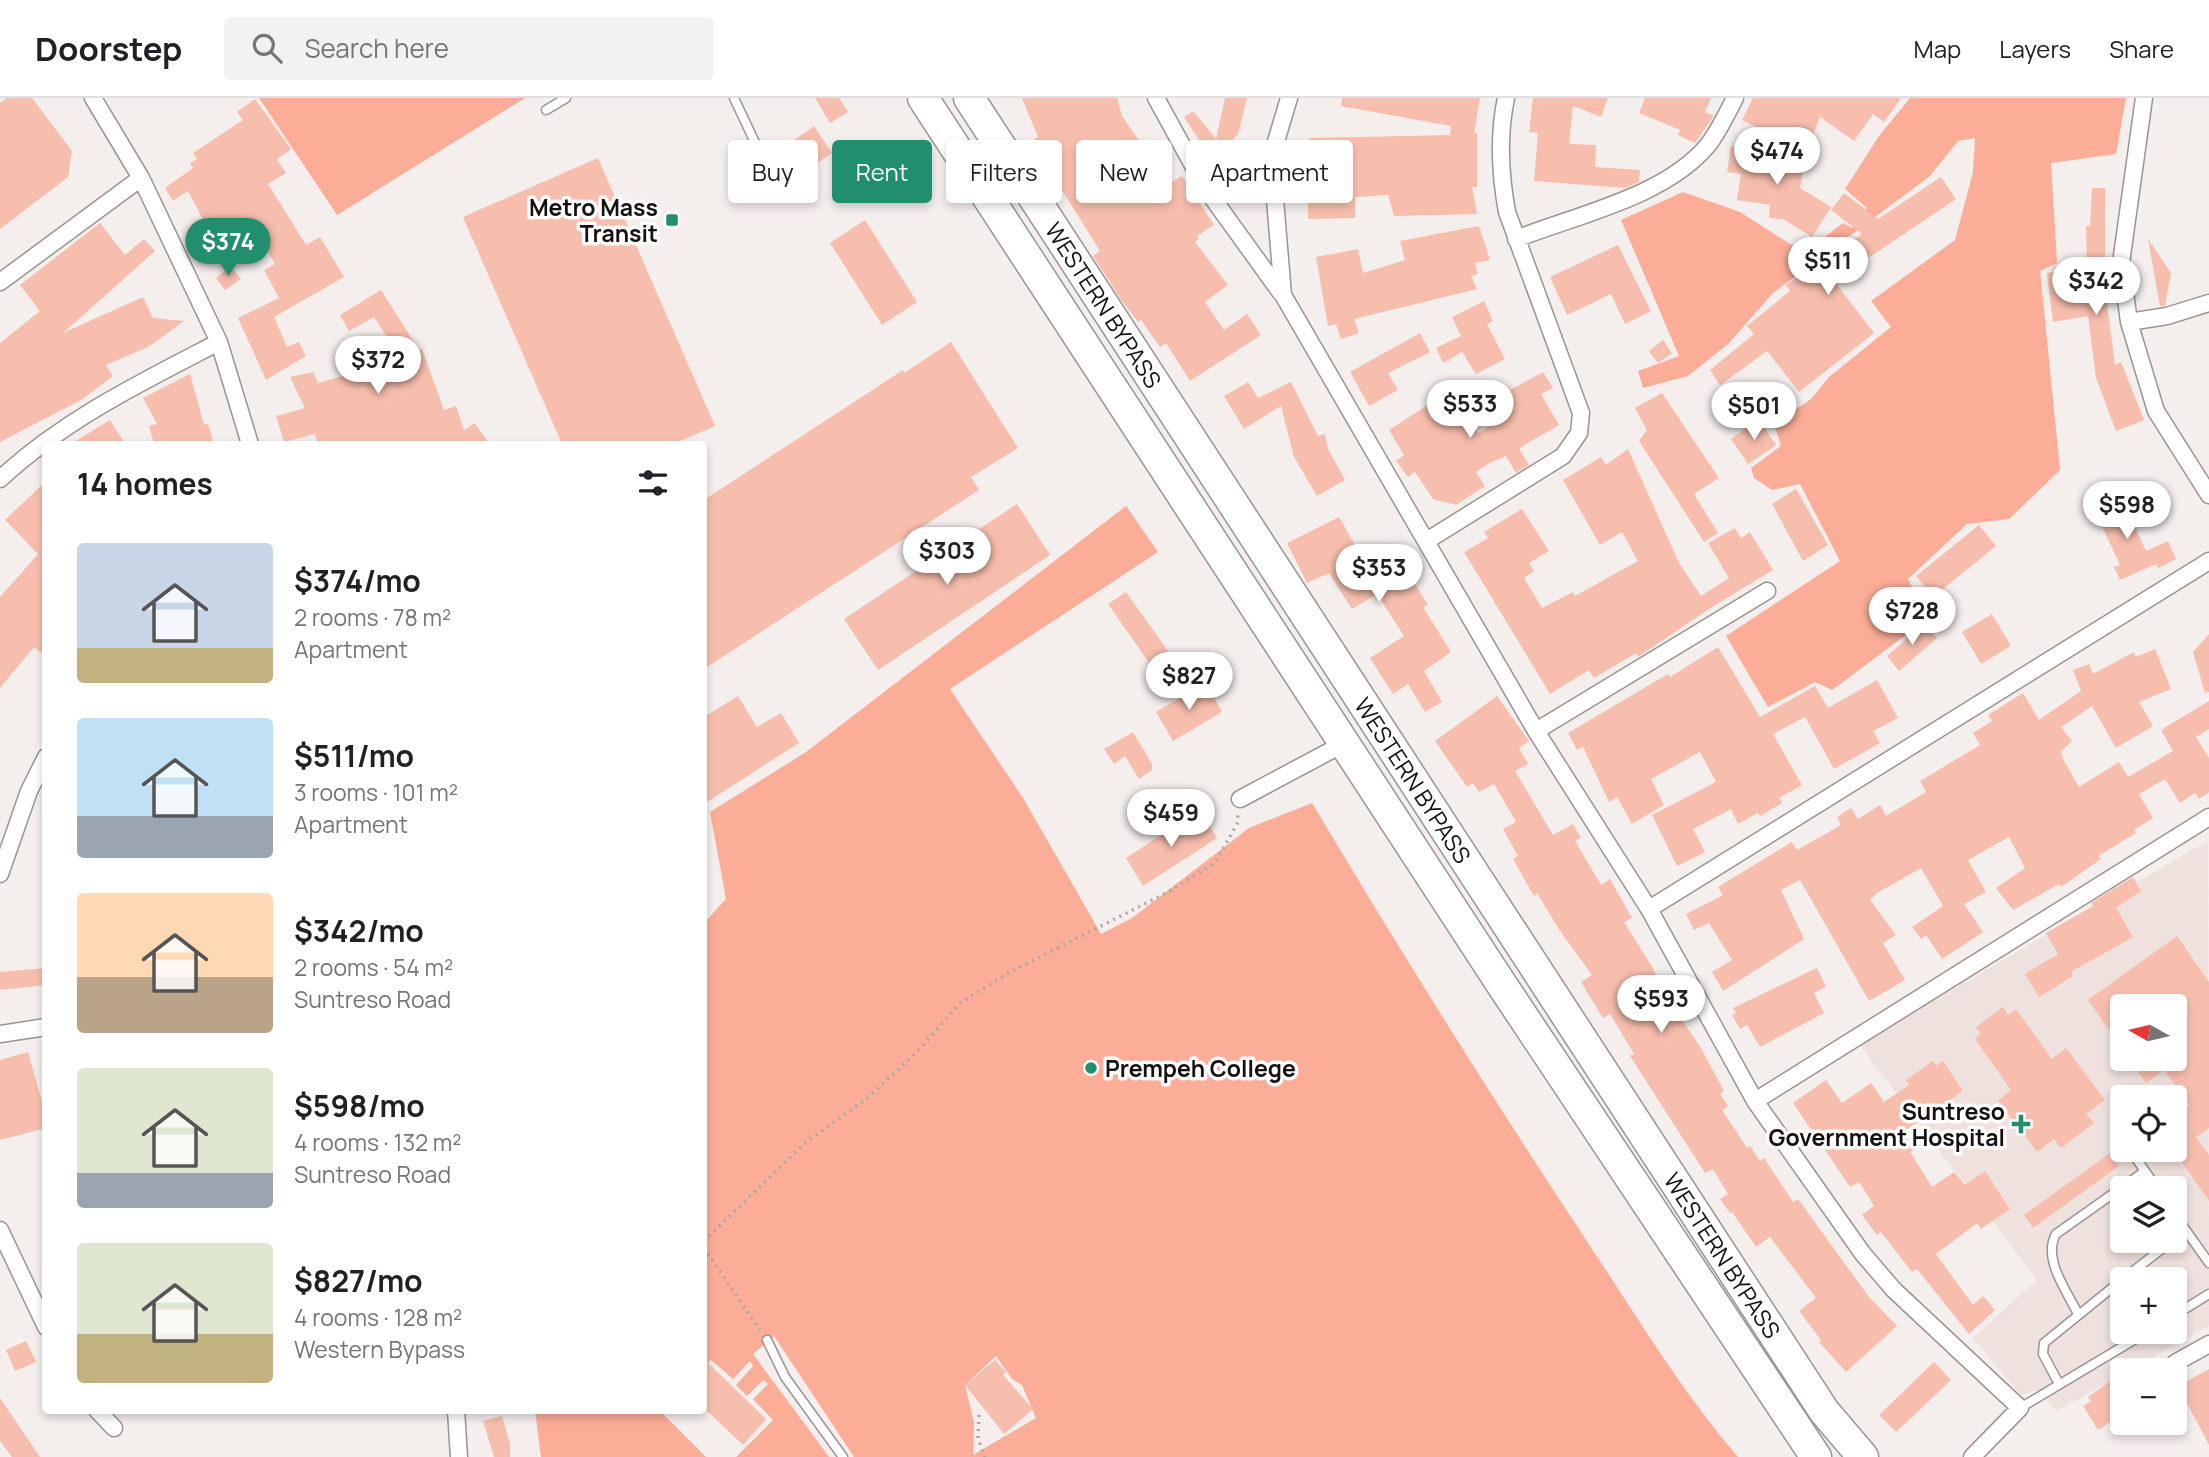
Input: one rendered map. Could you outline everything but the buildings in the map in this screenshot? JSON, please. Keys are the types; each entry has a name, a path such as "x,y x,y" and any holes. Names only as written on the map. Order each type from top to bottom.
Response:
{"highway":[{"name":"WESTERN BYPASS","path":"923,98 1816,1457"},
{"name":"WESTERN BYPASS","path":"968,98 1824,1410 1863,1457"}],"street":[{"path":"93,98 141,178 219,342 249,441"},
{"path":"1156,98 1186,153"},
{"path":"1276,140 1289,98"},
{"path":"1428,540 1563,456 1579,433 1580,413 1516,239 1501,179 1500,144 1506,98"},
{"path":"1516,239 1611,205 1685,166 1709,144 1735,98"},
{"path":"2144,98 2121,263 2129,322 2156,411 2209,495"},
{"path":"0,282 141,178"},
{"path":"1216,203 1283,295 1428,540 1536,731 1649,909 1755,1101 1863,1254 1894,1290 2020,1408 1972,1457"},
{"path":"1275,203 1283,295"},
{"path":"2129,322 2167,316 2209,303"},
{"path":"43,441 90,410 219,342"},
{"path":"0,479 42,442"},
{"path":"1649,909 2209,561"},
{"path":"1536,731 1767,591"},
{"path":"1240,799 1345,743"},
{"path":"0,874 29,791 42,765"},
{"path":"1755,1101 2209,817"},
{"path":"0,1034 42,1028"},
{"path":"0,1230 42,1319"},
{"path":"2184,1358 2209,1344"},
{"path":"101,1414 114,1428"},
{"path":"456,1414 459,1457"}],"lane":[{"path":"546,110 566,98"},
{"path":"734,98 754,140"},
{"path":"2139,1162 2149,1176"},
{"path":"2078,1314 2052,1260 2052,1241 2056,1234 2145,1171"},
{"path":"2187,1231 2209,1263"},
{"path":"2139,1267 2157,1253"},
{"path":"2059,1384 2042,1347 2047,1338 2110,1289"},
{"path":"2187,1308 2209,1294"},
{"path":"767,1340 785,1377 843,1457"},
{"path":"2020,1408 2127,1344"}],"path":[{"path":"707,1238 806,1142 883,1084 917,1052 960,1003 1010,971 1168,892 1215,863 1237,824 1240,799"},
{"path":"707,1252 767,1340"},
{"path":"979,1415 978,1438 985,1457"}],"shaded area":[{"path":"259,98 525,98 337,215"},
{"path":"1910,98 2126,98 2116,154 2051,163 2057,263 2040,271 2060,470 2009,519 1967,524 1908,579 1927,619 1832,690 1815,682 1768,707 1726,636 1840,561 1800,484 1772,490 1754,478 1751,468 1781,446 1774,424 1811,399 1829,377 1891,327 1871,301 1955,240 1973,172 1975,138 1958,141 1930,176 1773,293 1728,344 1688,376 1643,388 1638,371 1679,356 1621,220 1683,192 1740,212 1804,253 1843,223 1852,228 1867,208 1845,189 1879,136"},
{"name":"Prempeh College","path":"1126,506 1158,552 950,689 1023,798 1101,934 1132,918 1249,828 1312,803 1412,968 1640,1323 1677,1378 1738,1457 854,1457 774,1336 753,1354 829,1457 736,1457 773,1420 753,1399 768,1384 763,1380 747,1396 736,1385 753,1366 750,1361 733,1379 711,1360 707,1365 707,920 726,899 710,812 806,752","holes":["996,1356 1012,1379 1022,1385 1036,1418 973,1455 974,1423 965,1385"]},
{"name":"Suntreso Government Hospital","path":"2208,841 2209,1326 2187,1338 2187,1267 2110,1267 2110,1344 2177,1344 2152,1358 2110,1358 2110,1381 2057,1411 2038,1390 2021,1395 1973,1338 2037,1280 1859,1044"},
{"path":"535,1414 663,1414 706,1457 541,1457"}],"place":[{"name":"Metro Mass Transit","path":"672,220"},
{"name":"Prempeh College","path":"1091,1068"},
{"name":"Suntreso Government Hospital","path":"2021,1124"}]}
